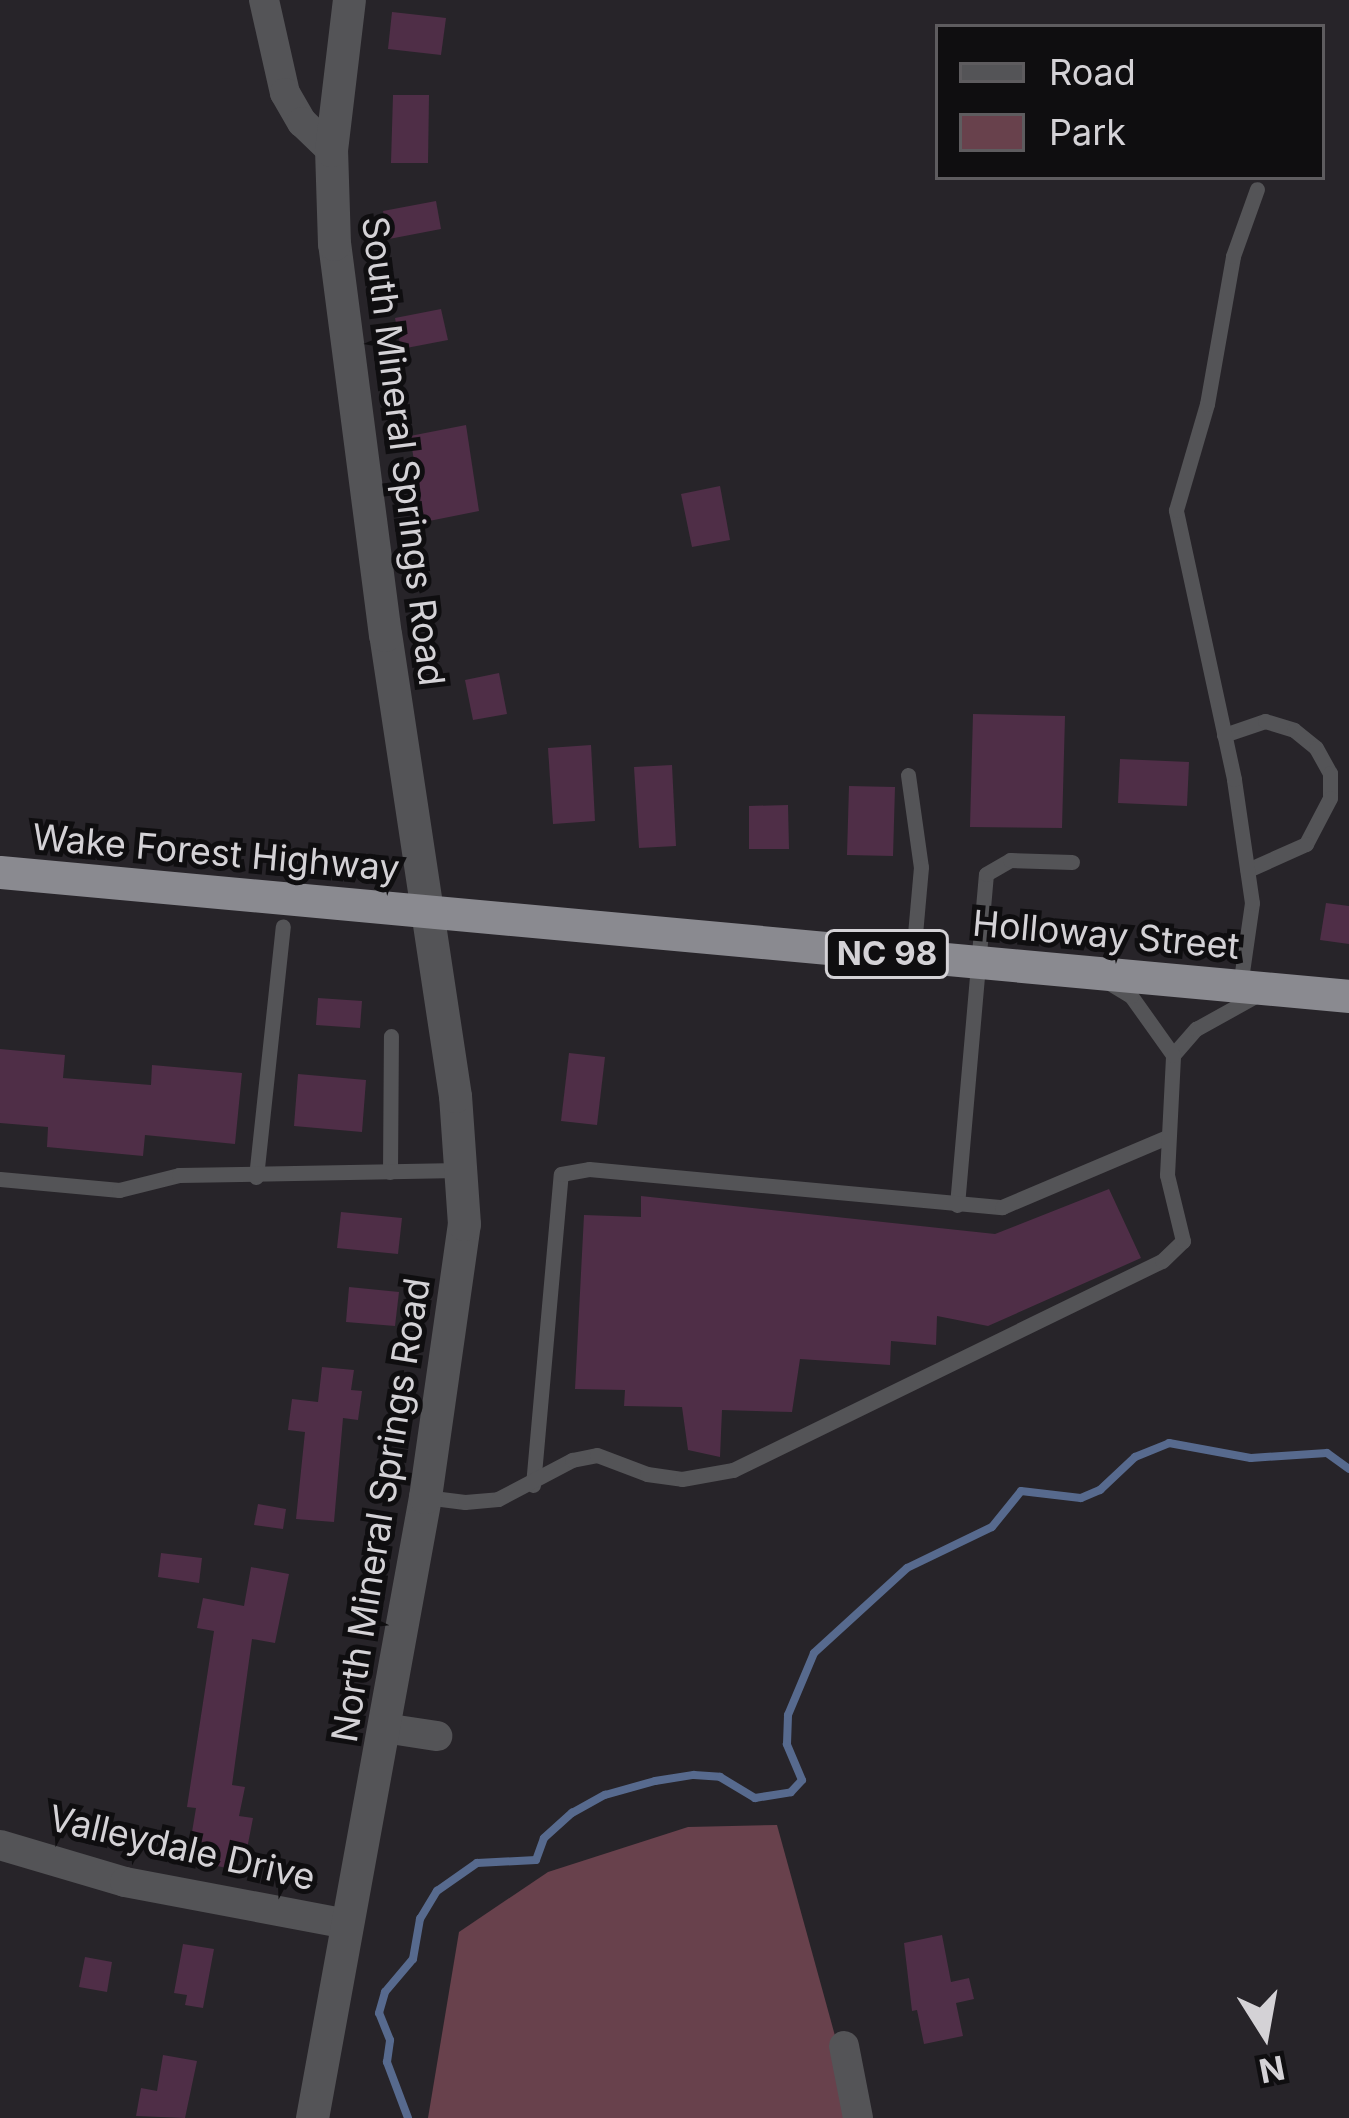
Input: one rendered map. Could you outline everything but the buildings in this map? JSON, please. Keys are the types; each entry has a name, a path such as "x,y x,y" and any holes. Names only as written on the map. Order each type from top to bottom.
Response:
{"highway":[{"name":"Wake Forest Highway","path":"0,872 425,912"},
{"name":"Holloway Street","path":"425,912 1349,996"}],"street":[{"path":"264,0 285,93 302,122 332,150"},
{"name":"South Mineral Springs Road","path":"349,0 332,150 334,244 355,426 425,912"},
{"name":"North Mineral Springs Road","path":"312,2118 425,1497 463,1255 462,1170 425,912"},
{"path":"384,1728 437,1736"},
{"name":"Valleydale Drive","path":"0,1845 144,1887 347,1924"},
{"path":"844,2046 858,2118"}],"lane":[{"path":"425,1497 465,1502 498,1499 572,1460 597,1455 647,1474 682,1479 757,1462 1162,1261 1183,1241 1167,1175 1173,1055 1196,1029 1256,988 1248,870 1176,510 1207,404 1232,256 1257,189"},
{"path":"1224,735 1265,721 1294,730 1316,748 1330,772 1330,798 1306,844 1248,870"},
{"path":"908,775 920,866 913,956"},
{"path":"957,1205 982,962 986,874 992,866 1010,860 1072,862"},
{"path":"256,1177 283,926"},
{"path":"1094,973 1131,996 1173,1055"},
{"path":"390,1172 391,1036"},
{"path":"532,1485 561,1174 589,1169 957,1205 1013,1205 1167,1136"},
{"path":"0,1178 119,1190 179,1175 462,1170"}],"green space":[{"path":"777,1825 837,2043 852,2118 428,2118 459,1932 548,1872 688,1827"}],"waterway":[{"path":"408,2118 387,2062 390,2040 379,2013 385,1992 413,1959 420,1919 437,1891 477,1863 536,1860 544,1838 572,1813 605,1795 655,1781 720,1777 755,1798 791,1792 802,1780 787,1744 788,1715 814,1653 907,1568 992,1527 1021,1491 1081,1498 1100,1490 1135,1457 1169,1443 1251,1458 1327,1453 1349,1469"}]}
